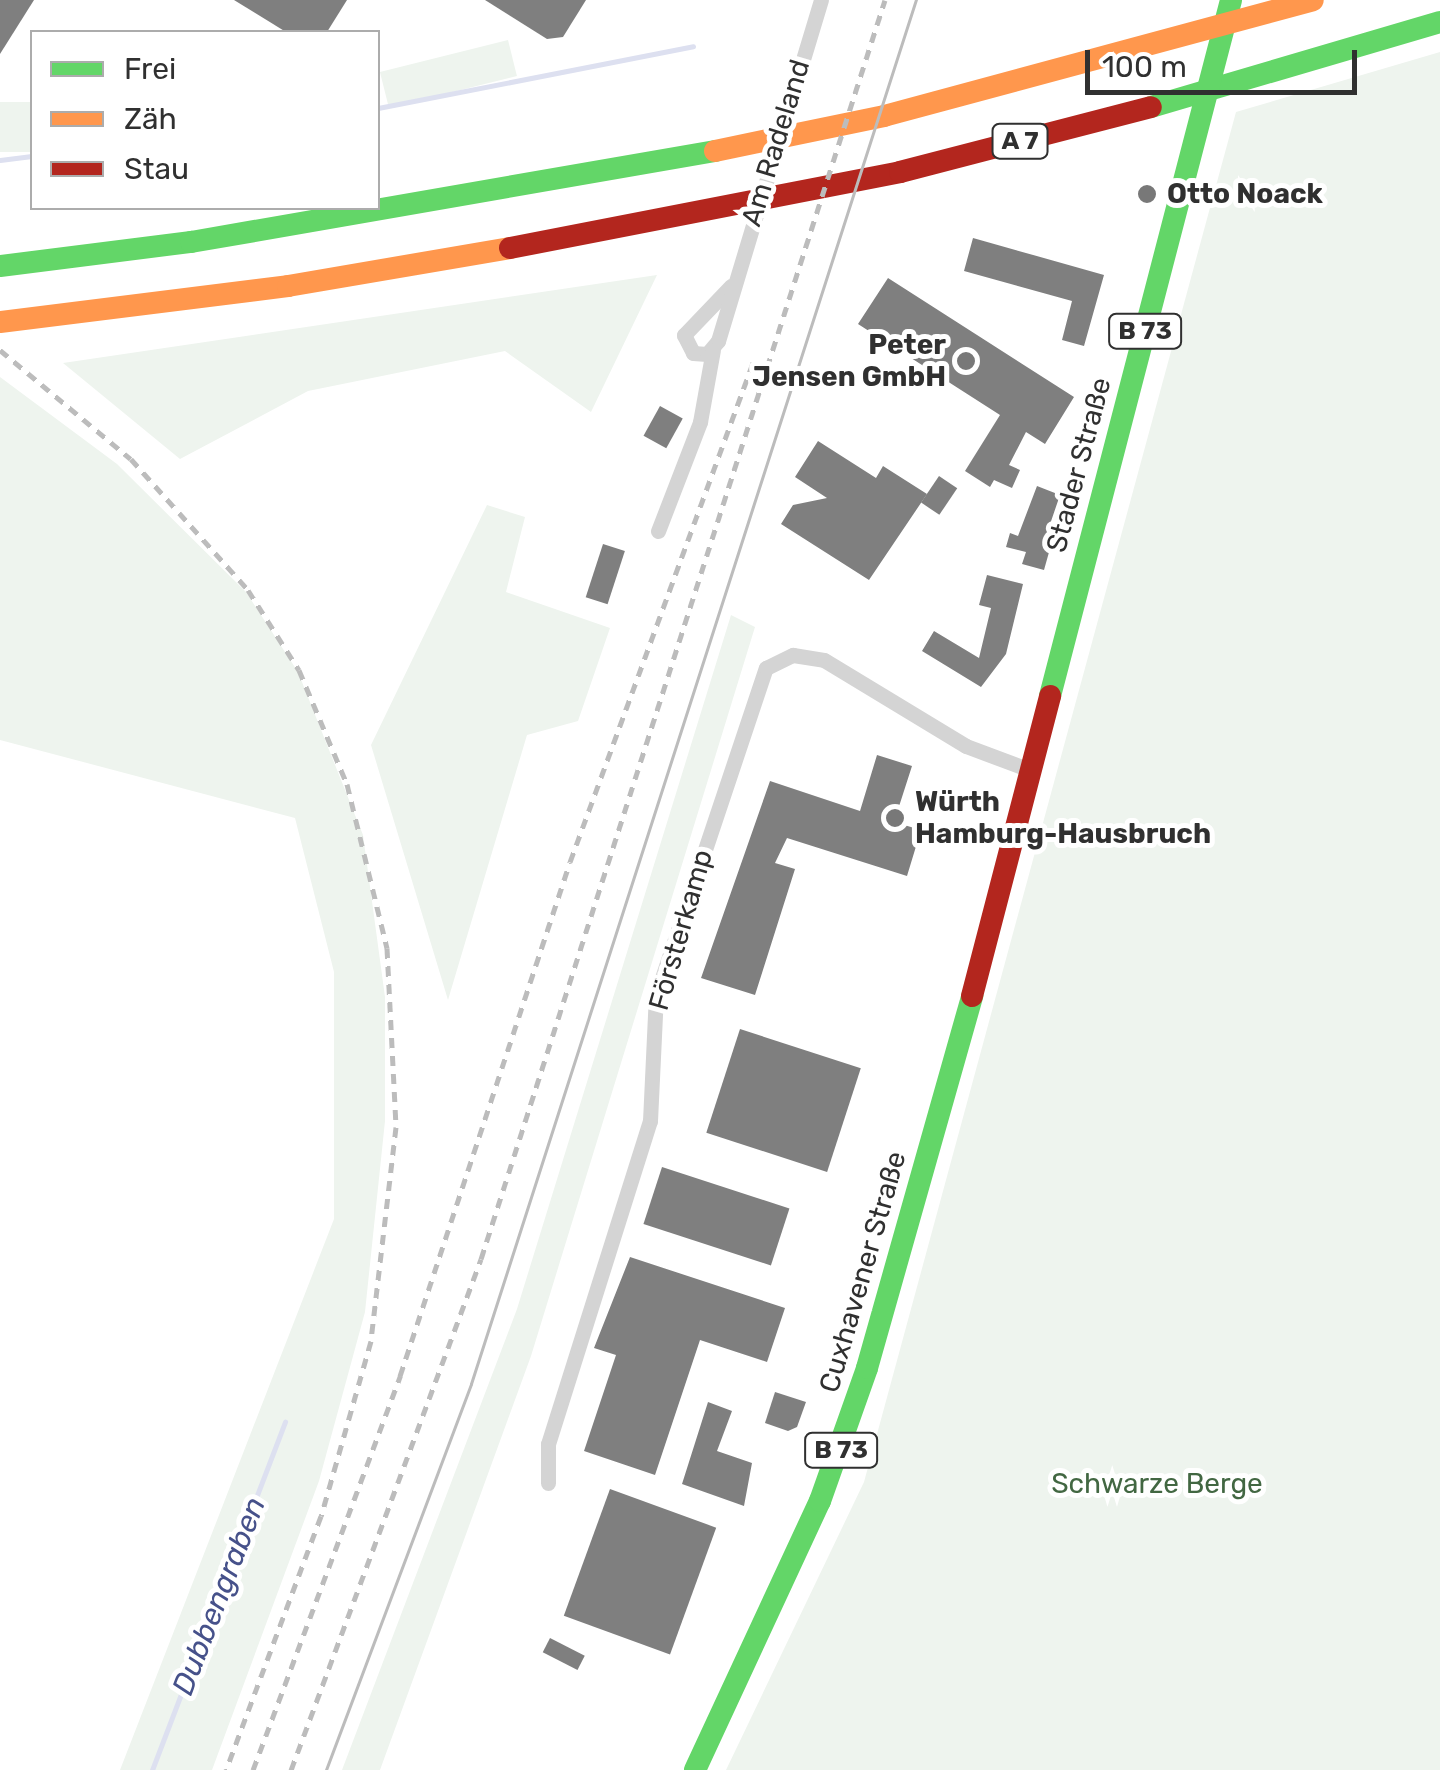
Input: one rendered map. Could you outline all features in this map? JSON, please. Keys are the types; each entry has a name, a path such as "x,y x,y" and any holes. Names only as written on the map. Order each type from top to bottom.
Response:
{"main road":[{"name":"Stader Straße","path":"1030,770 1231,0"},
{"name":"A 7","path":"0,266 415,206 714,151 884,116 1313,0"},
{"name":"A 7","path":"0,322 288,286 692,216 900,172 1344,52 1440,22"},
{"name":"Cuxhavener Straße","path":"695,1770 802,1544 854,1414 1030,770"}],"street":[{"name":"Am Radeland","path":"731,286 684,334 692,353 713,350 821,0"},
{"path":"658,531 700,422 713,350"},
{"name":"Försterkamp","path":"548,1483 548,1444 650,1121 656,996 766,668 792,655 824,660 966,746 1030,770"}],"green space":[{"path":"508,40 517,76 389,108 380,72"},
{"name":"Schwarze Berge","path":"1440,52 1440,1770 726,1770 864,1482 1236,112"},
{"path":"0,102 30,102 30,152 0,152"},
{"path":"657,275 591,412 505,351 308,391 180,459 63,363"},
{"path":"0,377 117,464 246,592 298,672 363,835 385,997 385,1121 365,1312 319,1481 212,1770 120,1770 334,1219 334,972 295,818 0,740"},
{"path":"487,505 525,517 506,592 610,628 578,721 527,735 448,1000 371,745"},
{"path":"731,615 755,627 531,1356 380,1770 342,1770 517,1309"}],"building":[{"path":"0,0 34,0 0,54"},
{"path":"234,0 347,0 328,30 283,30"},
{"path":"485,0 586,0 563,37 547,39"},
{"path":"973,238 1104,275 1084,346 1062,340 1072,301 964,271"},
{"name":"Peter Jensen GmbH","path":"888,278 1074,397 1045,444 1026,432 1009,465 1020,470 1012,488 994,480 990,487 965,471 1000,415 858,324"},
{"path":"660,406 683,419 666,448 644,436"},
{"path":"818,441 876,478 883,466 927,494 869,580 781,524 793,505 827,498 795,477"},
{"path":"939,476 957,488 939,515 921,503"},
{"path":"1037,486 1060,495 1046,536 1053,538 1044,570 1022,564 1026,552 1006,547 1010,533 1018,536"},
{"path":"603,544 625,551 608,604 586,597"},
{"path":"987,575 1023,584 1006,654 981,687 922,651 934,631 979,658 991,608 979,605"},
{"path":"877,755 912,766 894,822 921,830 907,876 787,838 775,863 795,869 755,995 701,978 770,781 860,811"},
{"path":"740,1029 861,1068 827,1172 706,1133"},
{"path":"662,1167 789,1208 771,1265 643,1224"},
{"path":"630,1257 785,1308 767,1362 700,1340 655,1475 584,1451 616,1355 594,1348"},
{"path":"775,1392 806,1402 797,1427 788,1431 765,1423"},
{"path":"708,1402 732,1411 717,1451 752,1463 744,1506 682,1484"},
{"path":"610,1489 716,1528 670,1655 564,1616"},
{"path":"550,1638 585,1656 577,1670 543,1652"}],"waterway":[{"path":"380,108 693,46"},
{"path":"0,160 30,156"},
{"name":"Dubbengraben","path":"152,1770 285,1421"}],"tram line":[{"path":"326,1770 471,1384 916,0"}],"railway":[{"path":"291,1770 481,1259 885,0"},
{"path":"0,350 131,459 248,590 299,670 347,784 387,948 396,1127 371,1341 321,1516 226,1770"},
{"path":"253,1770 400,1376 570,862 754,360"}],"traffic: fast":[{"path":"1050,696 1231,0"},
{"path":"1151,107 1440,22"},
{"path":"380,209 715,151"},
{"path":"0,266 191,242 375,210"},
{"path":"695,1770 820,1501 867,1368 972,996"}],"traffic: slow":[{"path":"715,151 884,116 1313,0"},
{"path":"0,322 288,286 510,248"}],"traffic: jam":[{"path":"510,248 900,172 1151,107"},
{"path":"972,996 1050,696"}],"place":[{"name":"Otto Noack","path":"1147,194"},
{"name":"Peter Jensen GmbH","path":"966,361"},
{"name":"Würth Hamburg-Hausbruch","path":"895,818"}]}
